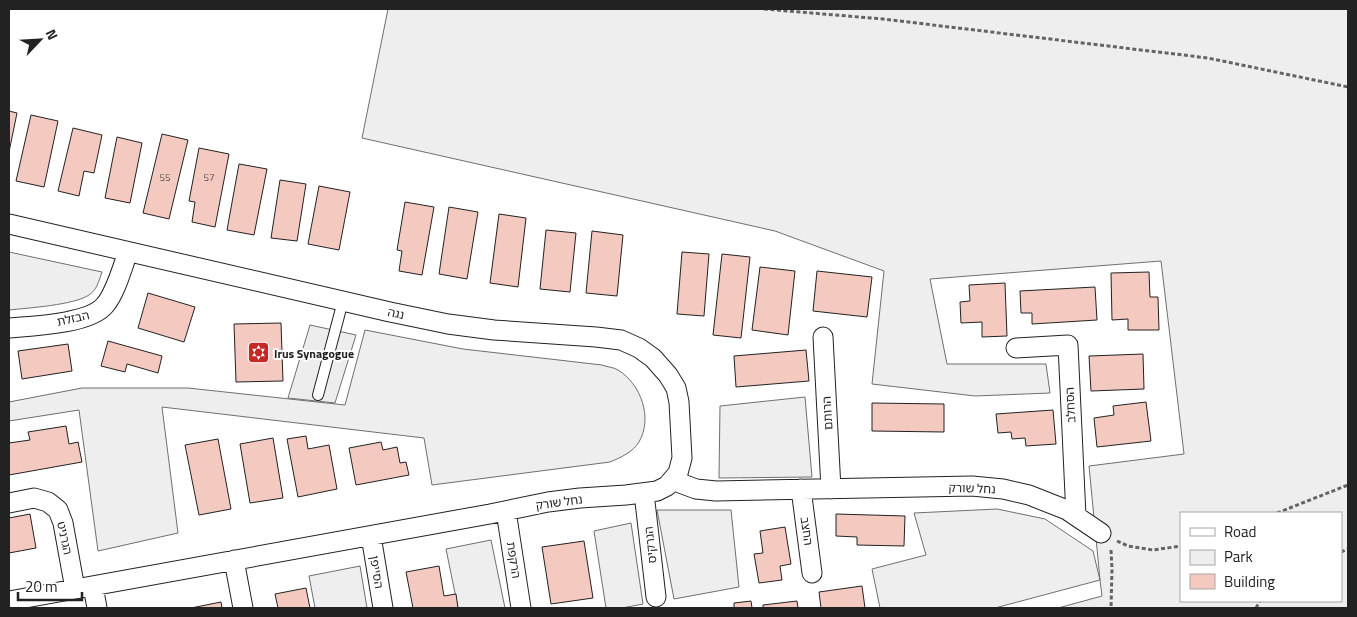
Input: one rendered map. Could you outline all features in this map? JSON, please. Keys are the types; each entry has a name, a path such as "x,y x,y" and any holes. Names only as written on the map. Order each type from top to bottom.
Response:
{"street":[{"name":"נגה","path":"9,224 448,324 494,330 621,340 640,348 654,358 668,374 676,388 679,402 682,458 678,473 672,480"},
{"name":"הבזלת","path":"9,328 72,321 90,316 104,307 111,297 128,252"},
{"name":"הרותם","path":"823,337 831,489"},
{"name":"הסחלב","path":"1016,348 1068,346 1076,516"},
{"name":"נחל שורק","path":"9,601 548,502 657,491 667,486 672,480 696,489 716,491 972,486 1003,489 1028,495 1067,510 1105,535"},
{"name":"החצב","path":"801,489 812,573"},
{"name":"הנרקיס","path":"644,493 656,597"},
{"name":"הגרניט","path":"9,503 34,498 48,502 58,510 64,523 84,588"},
{"name":"הרקפת","path":"506,511 521,608"},
{"name":"הסייפן","path":"371,536 383,608"},
{"path":"234,560 243,608"},
{"path":"84,588 97,608"}],"lane":[{"path":"318,395 343,301"}],"path":[{"path":"764,9 883,19 1208,58 1348,87"},
{"path":"1280,512 1348,485"},
{"path":"1105,535 1128,546 1153,550 1180,546"},
{"path":"1105,535 1112,569 1112,608"}],"green space":[{"path":"388,9 1348,9 1348,608 1058,608 1102,596 1089,466 1184,454 1161,261 930,279 947,364 1046,364 1050,393 975,396 872,384 884,271 775,231 362,138"},
{"path":"9,252 102,272 94,290 82,298 50,306 9,310"},
{"path":"365,330 463,349 614,368 626,376 638,393 645,412 643,433 639,442 630,452 610,462 432,485 424,438 162,407 178,533 98,551 79,410 9,421 9,402 82,388 188,388 345,405"},
{"path":"805,397 812,477 719,478 720,406"},
{"path":"997,509 1045,519 1093,551 1100,580 995,608 880,608 872,569 926,555 914,513"},
{"path":"657,510 731,510 739,587 674,599"},
{"path":"631,523 643,604 622,608 606,608 594,531"},
{"path":"491,540 505,608 458,608 446,549"},
{"path":"360,566 367,608 315,608 309,576"}],"shaded area":[{"path":"310,325 356,335 335,403 288,398"}],"building":[{"path":"9,111 17,113 9,152"},
{"path":"31,115 58,121 44,187 16,181"},
{"path":"73,128 102,135 94,173 84,171 79,196 58,191"},
{"path":"162,134 188,140 169,219 143,213"},
{"path":"117,137 142,143 130,203 105,198"},
{"path":"199,148 229,154 215,227 192,222 195,202 189,201"},
{"path":"239,164 267,169 254,235 227,230"},
{"path":"280,180 306,184 297,241 271,238"},
{"path":"319,186 350,192 339,250 308,244"},
{"path":"405,202 434,207 422,275 399,271 402,251 397,250"},
{"path":"449,207 478,212 467,279 439,274"},
{"path":"499,214 526,218 518,287 490,283"},
{"path":"546,230 576,233 570,292 540,289"},
{"path":"592,231 623,235 617,296 586,293"},
{"path":"682,252 709,254 704,316 677,314"},
{"path":"722,254 750,257 741,338 713,335"},
{"path":"760,267 795,271 788,335 752,330"},
{"path":"817,271 872,277 867,317 813,311"},
{"path":"1149,272 1150,297 1158,297 1159,330 1128,330 1128,319 1112,320 1111,273"},
{"path":"1005,283 1007,336 982,337 982,322 961,323 960,302 970,301 969,285"},
{"path":"1095,287 1097,320 1032,324 1032,313 1021,313 1020,291"},
{"path":"148,293 195,307 184,342 138,328"},
{"name":"Irus Synagogue","path":"281,323 283,381 236,382 234,324"},
{"path":"108,341 162,356 158,373 127,364 125,372 101,366"},
{"path":"68,344 72,371 22,379 18,351"},
{"path":"806,350 809,381 736,387 734,356"},
{"path":"1143,354 1144,389 1091,391 1089,356"},
{"path":"1146,402 1151,441 1097,447 1094,418 1114,415 1113,406"},
{"path":"872,403 944,404 944,432 872,431"},
{"path":"1053,410 1056,444 1026,446 1025,438 1012,439 1011,432 998,433 996,414"},
{"path":"66,426 69,444 78,442 82,462 9,475 9,443 30,440 28,432"},
{"path":"306,436 308,449 329,445 337,489 298,497 287,439"},
{"path":"273,438 283,498 250,503 240,444"},
{"path":"218,439 231,509 199,515 185,445"},
{"path":"381,442 383,450 397,447 400,463 406,462 409,475 356,485 349,448"},
{"path":"30,514 36,548 9,553 9,518"},
{"path":"836,514 905,516 904,546 857,545 857,537 836,536"},
{"path":"785,527 791,564 780,566 782,580 759,583 754,554 763,553 760,531"},
{"path":"584,541 593,598 551,604 542,547"},
{"path":"439,566 444,596 456,594 458,608 413,608 406,572"},
{"path":"862,586 865,608 821,608 819,592"},
{"path":"306,588 310,608 278,608 275,594"},
{"path":"751,601 752,608 734,608 734,603"},
{"path":"797,601 798,608 763,608 763,605"},
{"path":"221,602 222,608 191,608"}],"place":[{"name":"Irus Synagogue","path":"258,353"}]}
